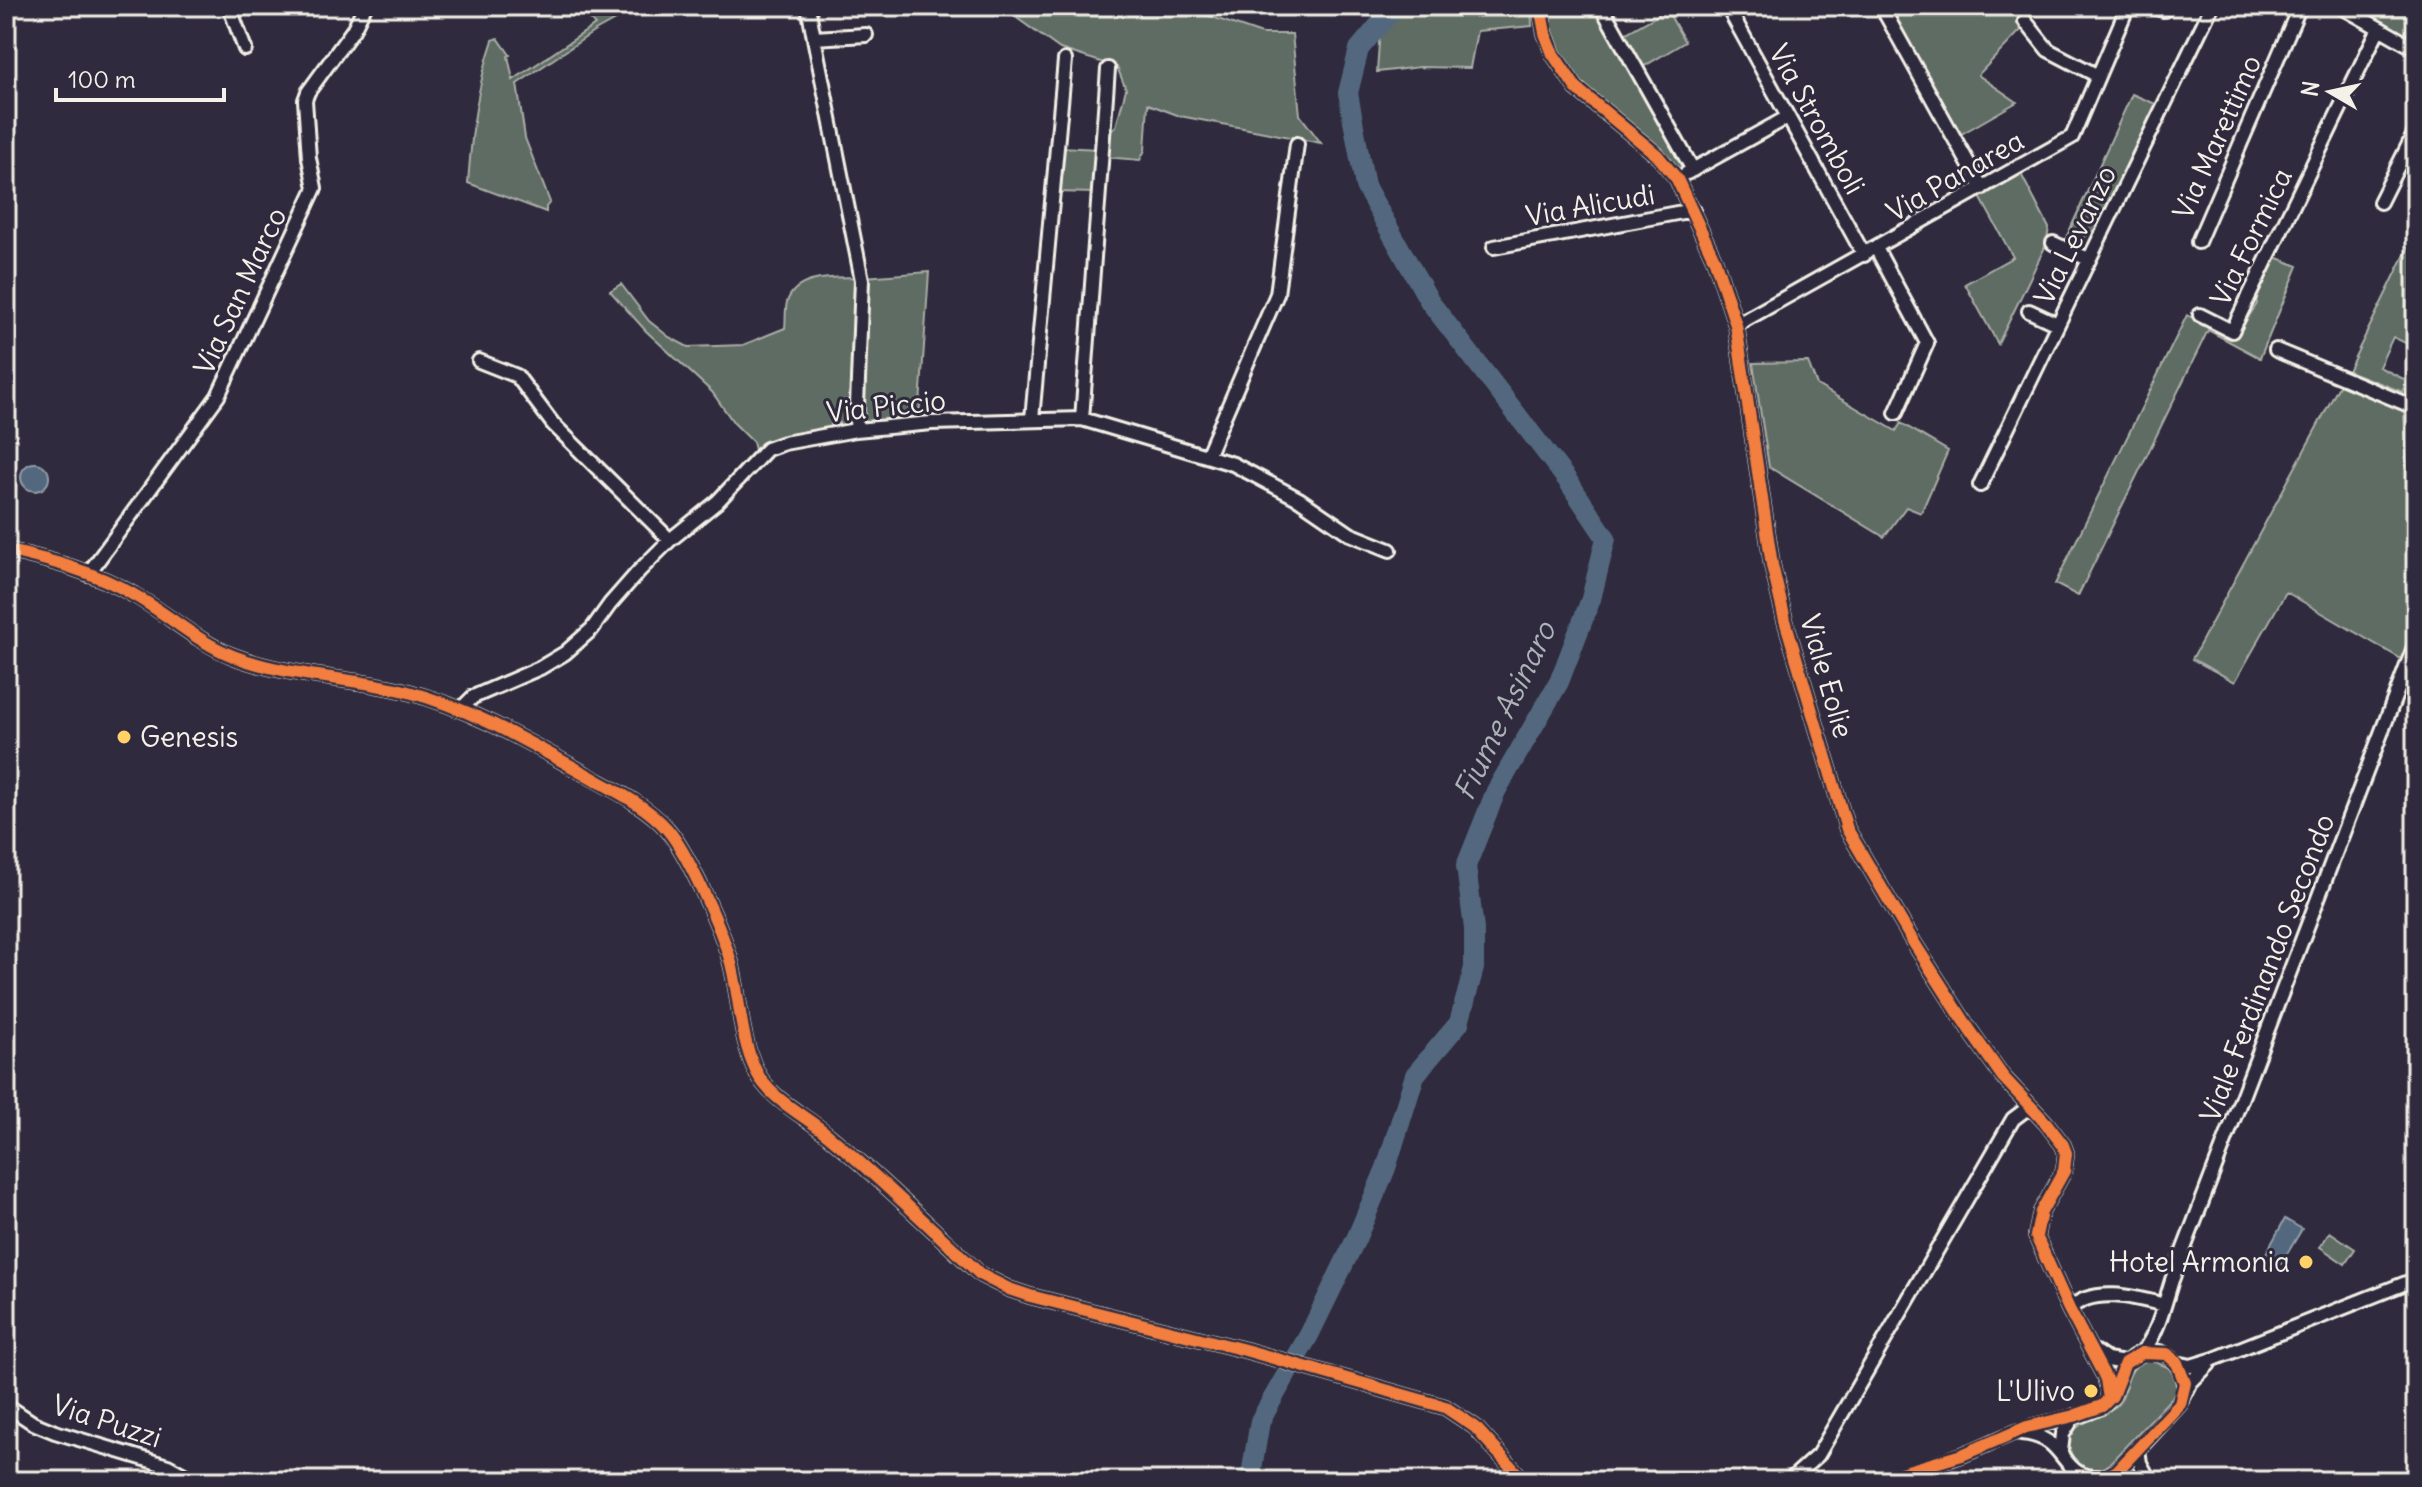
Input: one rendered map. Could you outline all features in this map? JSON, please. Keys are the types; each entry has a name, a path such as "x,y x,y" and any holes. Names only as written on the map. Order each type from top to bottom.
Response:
{"street":[{"path":"229,6 245,49"},
{"name":"Via San Marco","path":"88,574 218,396 315,188 309,158 305,100 308,92 353,30 365,6"},
{"path":"808,6 862,280 856,430"},
{"name":"Viale Eolie","path":"1540,6 1553,54 1576,88 1657,155 1677,179 1715,261 1736,325 1772,565 1785,620 1847,829 1969,1029 2029,1107 2046,1123 2066,1153 2064,1171 2041,1212 2036,1236 2084,1340 2106,1379 2109,1399"},
{"path":"1601,6 1693,170"},
{"name":"Via Stromboli","path":"1727,6 1864,255"},
{"path":"1881,6 1982,188"},
{"name":"Via Panarea","path":"1736,325 2072,137 2128,6"},
{"path":"2149,6 2164,10 2166,6"},
{"name":"Via Levanzo","path":"1980,485 2212,6"},
{"name":"Via Marettimo","path":"2198,242 2300,6"},
{"path":"2340,6 2377,32 2416,49"},
{"path":"2025,21 2048,50 2098,76"},
{"name":"Via Formica","path":"2200,315 2232,331 2377,32"},
{"path":"814,38 866,35"},
{"path":"1032,419 1065,60"},
{"path":"1082,419 1108,69"},
{"path":"1677,179 1788,117"},
{"path":"2380,202 2416,130"},
{"path":"1207,456 1277,294 1297,144"},
{"name":"Via Alicudi","path":"1494,247 1693,210"},
{"path":"2053,243 2088,259"},
{"path":"1876,248 1927,343 1896,413"},
{"path":"2029,311 2057,324"},
{"path":"2276,350 2416,408"},
{"path":"479,361 517,376 553,424 670,540"},
{"name":"Via Piccio","path":"461,709 473,697 540,668 565,653 592,629 610,604 670,540 717,502 767,449 856,430 932,423 1082,419 1233,464 1299,499 1350,534 1390,550"},
{"path":"6,550 88,574 126,590 204,642 234,657 406,692 461,709 509,731 621,794 665,826 674,837 714,916 731,962 747,1044 763,1082 775,1095 827,1134 981,1275 1030,1296 1245,1350 1445,1407 1475,1427 1524,1481"},
{"name":"Viale Ferdinando Secondo","path":"2142,1353 2152,1339 2164,1308 2416,642"},
{"path":"1789,1481 1818,1455 2013,1119 2029,1107"},
{"path":"1874,1481 1962,1455 2027,1427 2102,1406 2109,1399 2125,1363 2142,1353 2191,1366 2416,1279"},
{"path":"2069,1309 2076,1302 2094,1295 2164,1308 2163,1336 2185,1383 2184,1393"},
{"path":"2084,1340 2100,1357 2125,1363"},
{"path":"2018,1432 2035,1434 2061,1451 2076,1476 2101,1479 2117,1471 2138,1449 2180,1404 2196,1375 2214,1359"},
{"name":"Via Puzzi","path":"6,1405 44,1427 168,1466 195,1481"},
{"path":"2061,1451 2063,1434 2074,1416"},
{"path":"2138,1449 2148,1478"},
{"path":"2117,1471 2148,1478"}],"shaded area":[{"path":"578,6 640,6 595,31 517,84 525,138 550,202 546,212 468,183 476,111 493,40 498,38 510,55 513,80 595,25"},
{"path":"1000,6 1180,6 1262,34 1292,34 1300,115 1321,143 1180,116 1148,104 1145,150 1140,160 1104,157 1109,133 1116,126 1126,89 1117,67 1060,49"},
{"path":"1389,6 1531,6 1532,26 1477,31 1470,68 1420,67 1377,72 1381,15"},
{"path":"1546,6 1596,6 1683,160 1682,167 1674,168 1586,92 1559,56 1551,37"},
{"path":"1886,6 2018,6 2023,28 1978,75 2017,102 1958,136"},
{"path":"2354,6 2416,6 2416,41"},
{"path":"1667,10 1685,42 1641,68 1623,35"},
{"path":"2132,94 2158,105 2105,219 2083,237 2066,238"},
{"path":"1060,147 1098,149 1095,193 1056,192"},
{"path":"2020,172 2049,228 2046,245 1998,344 1965,284 2013,257 1979,195"},
{"path":"2416,232 2416,348 2393,337 2379,367 2406,380 2403,392 2348,371"},
{"path":"2273,256 2298,266 2260,358 2208,330 2078,596 2055,584 2187,315 2233,336 2257,304 2255,291"},
{"path":"929,272 919,420 864,425 860,419 864,277"},
{"path":"859,277 851,424 840,431 839,423 831,424 831,432 759,450 755,450 753,442 734,423 712,392 646,331 610,291 621,284 649,321 688,347 743,345 785,328 787,302 799,286 818,279"},
{"path":"1808,362 1817,385 1896,431 1901,423 1948,451 1921,513 1906,507 1884,537 1769,467 1753,363"},
{"path":"2340,384 2404,411 2407,469 2416,481 2416,625 2403,660 2286,592 2235,682 2192,659"},
{"path":"2330,1232 2355,1249 2345,1264 2320,1247"},
{"path":"2150,1360 2170,1368 2177,1381 2176,1393 2106,1467 2094,1470 2082,1467 2071,1453 2071,1433 2114,1408 2123,1395 2132,1371 2142,1362"}],"water":[{"path":"35,463 45,467 49,477 45,487 35,491 25,487 21,477 25,467"},
{"path":"2285,1219 2302,1229 2281,1264 2265,1255"}],"waterway":[{"name":"Fiume Asinaro","path":"1250,1481 1260,1421 1309,1335 1356,1239 1386,1168 1415,1075 1459,1023 1474,968 1474,929 1466,866 1496,791 1559,682 1591,599 1606,538 1568,481 1430,302 1365,186 1348,93 1359,49 1395,6"}],"cycle path":[{"path":"1540,6 1553,54 1576,88 1657,155 1677,179 1715,261 1736,325 1772,565 1785,620 1847,829 1969,1029 2003,1077 2063,1145 2066,1153 2064,1171 2041,1212 2036,1236 2069,1309 2106,1379 2109,1399"},
{"path":"6,550 88,573 119,587 233,656 296,673 405,691 476,716 629,799 667,829 704,893 727,949 747,1045 762,1081 779,1099 867,1169 981,1275 1030,1296 1245,1350 1445,1407 1475,1427 1524,1481"},
{"path":"1874,1481 1962,1455 2027,1427 2102,1406 2112,1396 2125,1363 2142,1353 2167,1354 2177,1363 2185,1383 2180,1404 2117,1471 2098,1481"}],"place":[{"name":"Genesis","path":"124,737"},
{"name":"Hotel Armonia","path":"2306,1262"},
{"name":"L'Ulivo","path":"2091,1391"}]}
